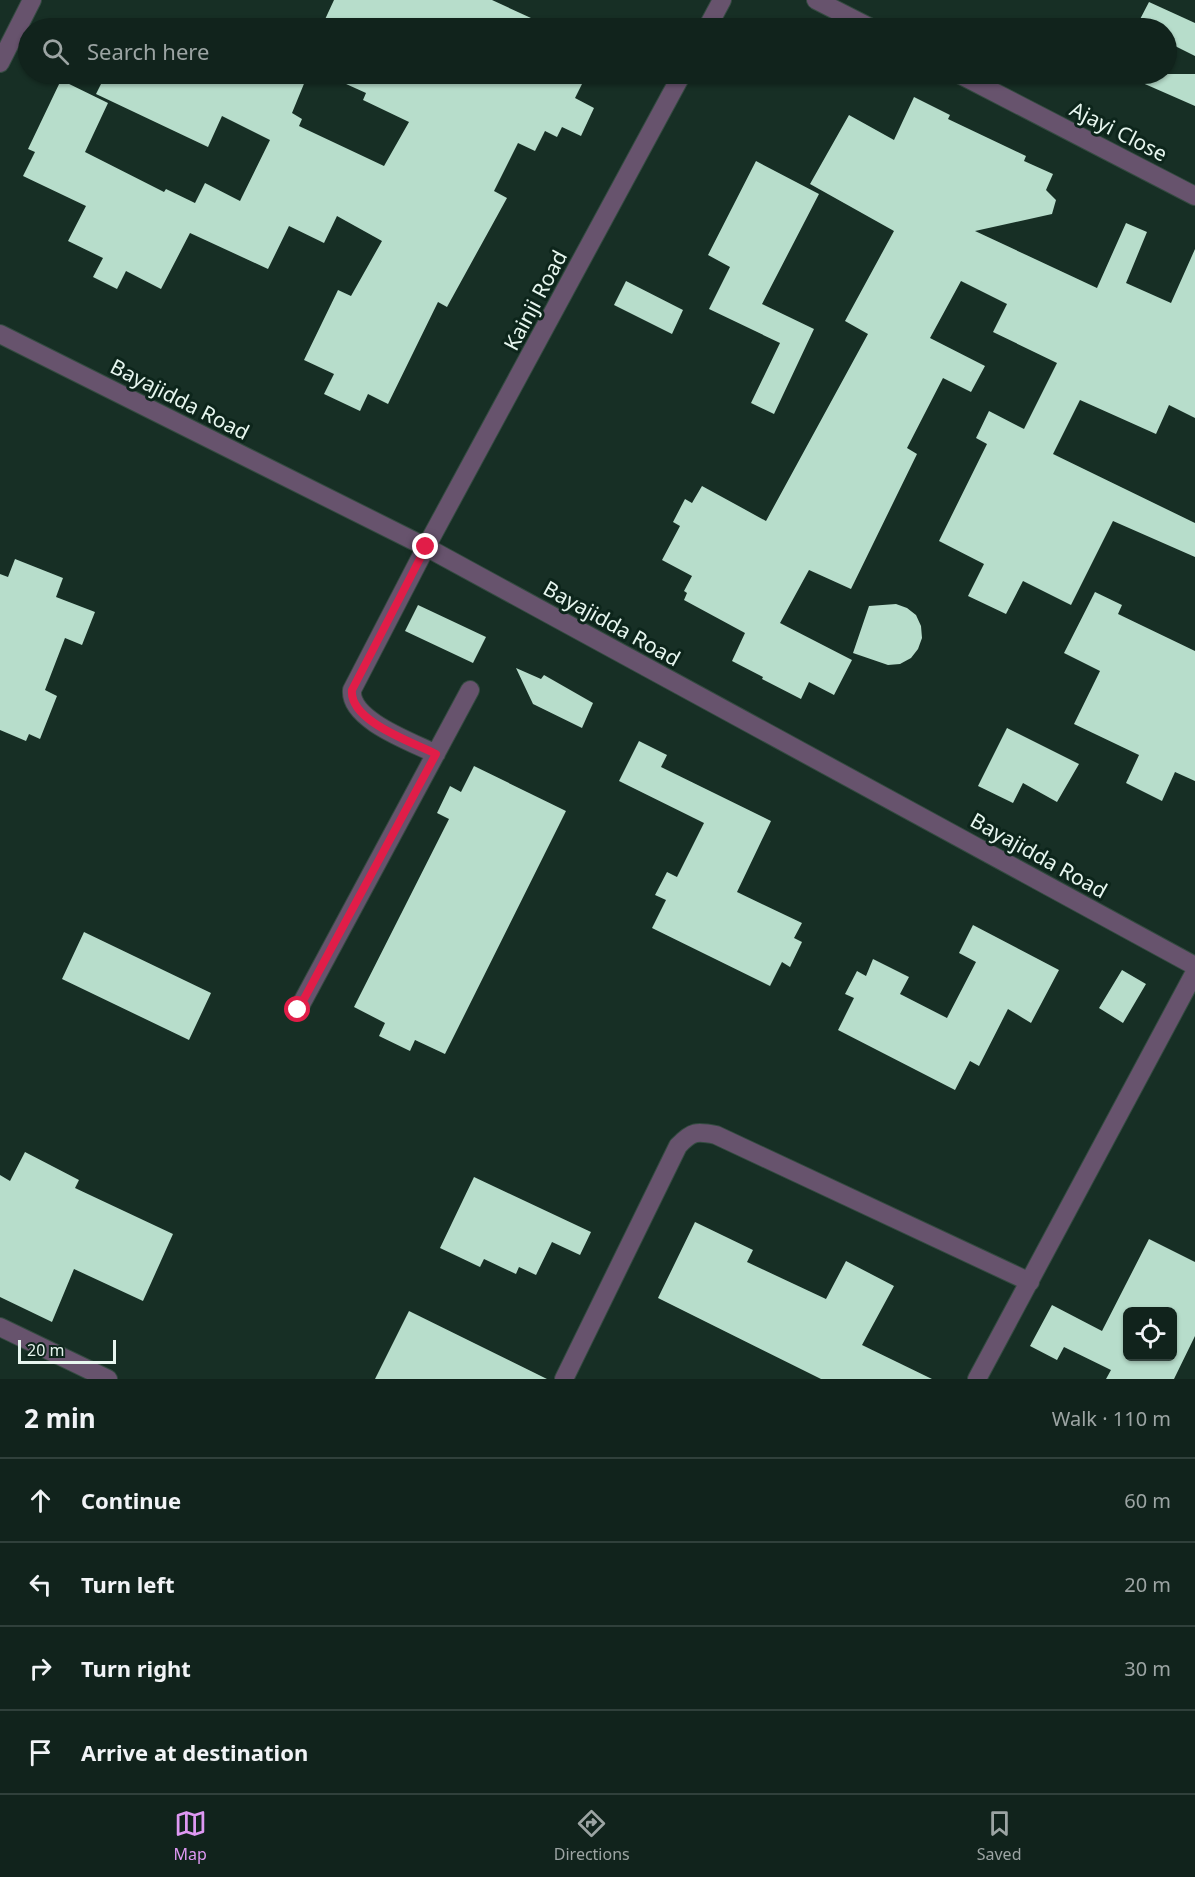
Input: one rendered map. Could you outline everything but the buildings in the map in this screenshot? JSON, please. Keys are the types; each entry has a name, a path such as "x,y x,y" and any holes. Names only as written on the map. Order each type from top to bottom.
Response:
{"street":[{"path":"23,18 32,0"},
{"path":"712,18 722,0"},
{"path":"816,0 851,18"},
{"path":"0,63 18,28"},
{"name":"Kainji Road","path":"436,754 368,720 356,708 351,698 352,690 426,547 677,84"},
{"name":"Ajayi Close","path":"977,84 1195,196"},
{"name":"Bayajidda Road","path":"0,334 426,547 1195,966"},
{"path":"298,1010 470,690"},
{"path":"977,1379 1195,972"},
{"path":"564,1379 678,1146 687,1136 699,1131 716,1135 1030,1282"},
{"path":"0,1327 108,1379"}],"route":[{"path":"298,1010 436,754 368,720 356,708 351,698 352,690 426,547"}]}
